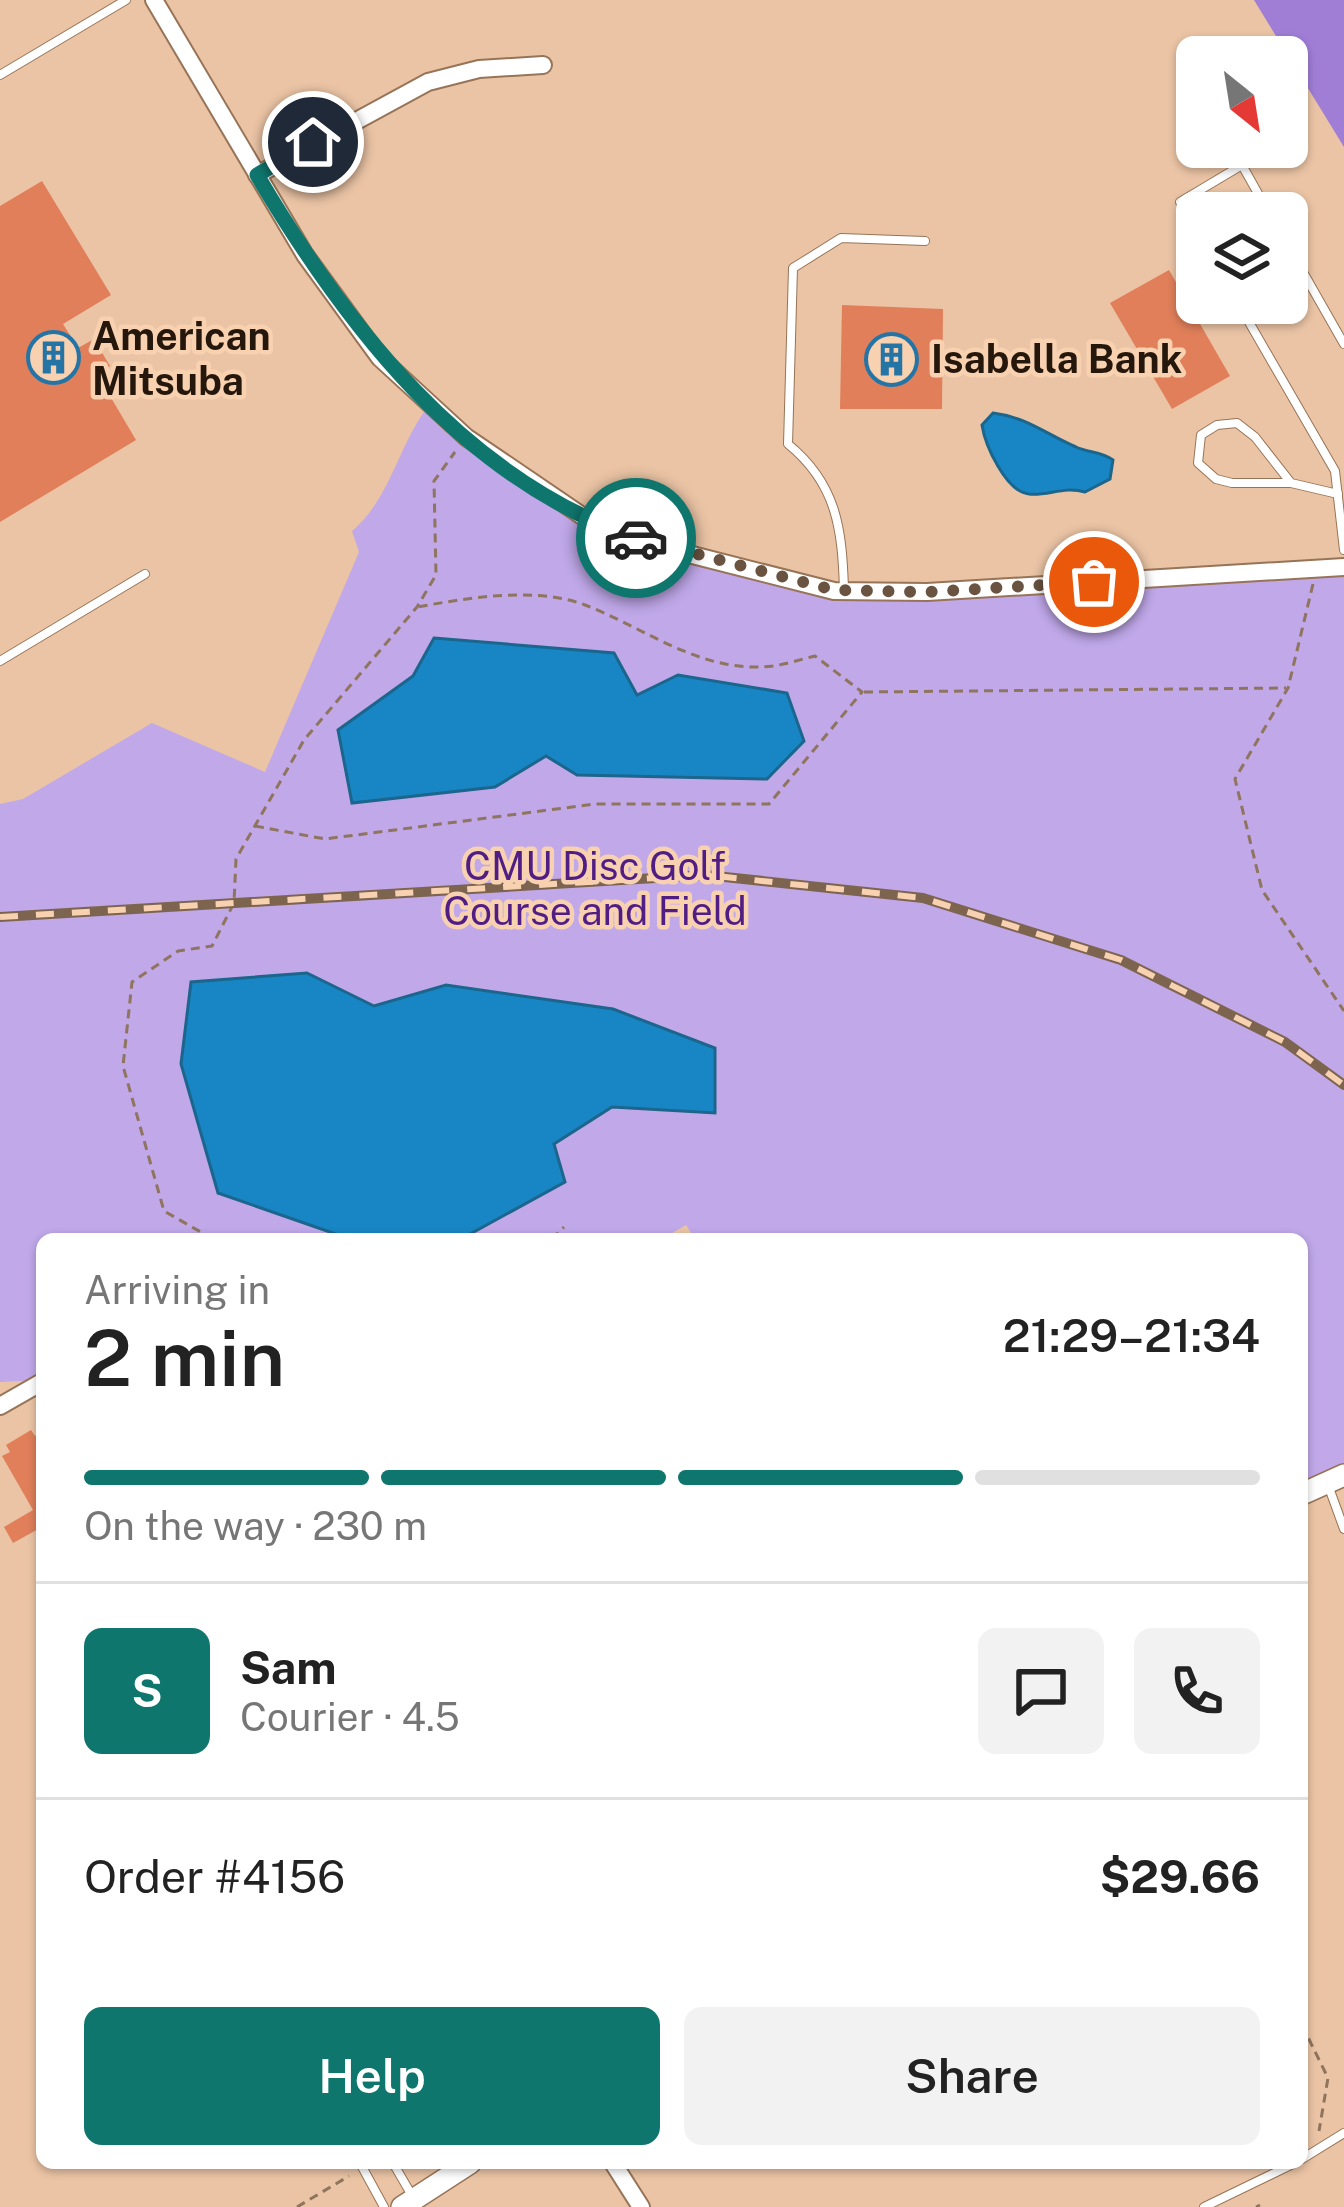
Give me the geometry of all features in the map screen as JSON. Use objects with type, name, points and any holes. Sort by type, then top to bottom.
[{"type":"street","points":[[154,0],[325,286],[380,358],[454,426],[594,524],[661,547],[844,591],[946,591],[1344,567]]},
{"type":"street","points":[[257,175],[428,82],[479,69],[543,65]]},
{"type":"street","points":[[0,1406],[36,1385]]},
{"type":"street","points":[[408,2204],[461,2169]]},
{"type":"street","points":[[618,2169],[641,2207]]},
{"type":"lane","points":[[0,75],[126,0]]},
{"type":"lane","points":[[1197,192],[1242,165],[1257,192]]},
{"type":"lane","points":[[844,591],[838,514],[831,493],[788,443],[793,268],[841,238],[925,241]]},
{"type":"lane","points":[[1308,281],[1344,344]]},
{"type":"lane","points":[[1250,324],[1340,475],[1344,550]]},
{"type":"lane","points":[[1291,483],[1255,437],[1237,423],[1217,425],[1201,435],[1198,463],[1216,479],[1291,483],[1338,494]]},
{"type":"lane","points":[[0,661],[145,574]]},
{"type":"lane","points":[[1335,1479],[1344,1529]]},
{"type":"lane","points":[[1308,2155],[1344,2133]]},
{"type":"lane","points":[[364,2169],[384,2207]]},
{"type":"lane","points":[[395,2169],[408,2204]]},
{"type":"lane","points":[[1204,2207],[1282,2169]]},
{"type":"path","points":[[202,1233],[164,1211],[123,1066],[132,982],[178,951],[212,946],[234,903],[236,859],[304,740],[417,607],[436,575],[434,482],[457,448]]},
{"type":"path","points":[[1317,567],[1288,688],[1235,779],[1262,890],[1344,1011]]},
{"type":"path","points":[[417,607],[470,598],[560,598],[585,605],[667,647],[758,668],[815,656],[862,692],[1288,688]]},
{"type":"path","points":[[255,826],[325,839],[595,804],[769,804],[862,692]]},
{"type":"path","points":[[558,1233],[564,1227]]},
{"type":"path","points":[[1308,2038],[1328,2078],[1314,2151]]},
{"type":"path","points":[[297,2207],[356,2169]]},
{"type":"green space","name":"CMU Disc Golf Course and Field","points":[[429,405],[594,524],[834,591],[1344,567],[1344,1477],[1308,1493],[1308,1233],[691,1233],[686,1225],[672,1233],[36,1233],[36,1380],[0,1382],[0,804],[23,799],[152,723],[265,772],[359,552],[352,531],[376,503]]},
{"type":"shaded area","points":[[1254,0],[1344,0],[1344,147],[1308,88],[1308,36],[1276,36]]},
{"type":"water","points":[[993,413],[1108,457],[1113,460],[1110,479],[1085,492],[1020,491],[1005,477],[987,444],[982,425]]},
{"type":"water","points":[[434,638],[614,653],[637,695],[678,675],[787,693],[804,741],[767,779],[577,775],[546,756],[495,787],[352,803],[338,730],[413,676]]},
{"type":"water","points":[[307,973],[374,1006],[446,985],[613,1009],[715,1048],[715,1113],[612,1107],[554,1144],[565,1182],[472,1233],[333,1233],[218,1193],[181,1064],[191,982]]},
{"type":"building","name":"American Mitsuba","points":[[42,181],[111,295],[63,324],[78,348],[94,339],[110,366],[97,374],[136,440],[0,522],[0,206]]},
{"type":"building","points":[[1169,270],[1176,282],[1176,324],[1200,324],[1230,376],[1172,409],[1110,303]]},
{"type":"building","name":"Isabella Bank","points":[[842,305],[943,309],[942,409],[840,409]]},
{"type":"building","points":[[31,1430],[36,1435],[36,1530],[13,1543],[4,1527],[33,1510],[2,1456],[10,1452],[6,1445]]},
{"type":"railway","points":[[0,917],[706,875],[923,898],[1121,960],[1285,1042],[1344,1085]]},
{"type":"way so far","points":[[636,538],[834,590],[927,592],[1094,582]]},
{"type":"place","name":"American Mitsuba","points":[[53,358]]},
{"type":"place","name":"Isabella Bank","points":[[892,359]]},
{"type":"route","points":[[313,142],[257,175],[325,286],[380,358],[466,437],[533,485],[594,524],[636,538]]}]
